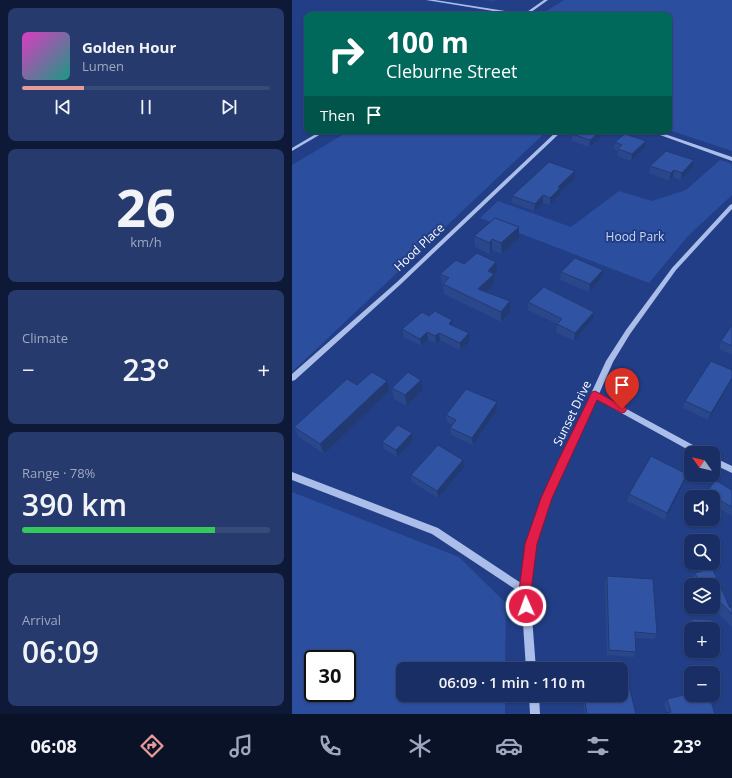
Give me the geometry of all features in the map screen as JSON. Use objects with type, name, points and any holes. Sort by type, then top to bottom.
[{"type":"street","points":[[428,0],[506,12]]},
{"type":"street","points":[[529,12],[546,0]]},
{"type":"street","points":[[292,150],[319,134]]},
{"type":"street","name":"Hood Place","points":[[292,378],[399,282],[557,134]]},
{"type":"street","points":[[660,134],[732,158]]},
{"type":"street","name":"Sunset Drive","points":[[531,662],[525,591],[531,544],[547,498],[563,461],[610,361],[635,322],[674,268],[732,206]]},
{"type":"street","points":[[595,395],[688,446]]},
{"type":"street","points":[[720,464],[732,470]]},
{"type":"street","points":[[292,476],[436,531],[525,591]]},
{"type":"street","points":[[534,702],[535,714]]},
{"type":"green space","points":[[564,0],[732,0],[732,151],[672,131],[672,12],[545,12]]},
{"type":"green space","points":[[344,134],[544,134],[292,372],[292,165]]},
{"type":"green space","name":"Hood Park","points":[[720,160],[732,164],[732,195],[688,236],[649,283],[480,218],[498,201],[571,227],[619,191],[652,201],[686,190]]},
{"type":"green space","points":[[292,492],[459,557],[506,603],[505,662],[396,662],[396,702],[505,702],[505,714],[292,714]]},
{"type":"building","points":[[572,134],[597,134],[590,140]]},
{"type":"building","points":[[625,134],[646,141],[632,154],[618,149],[622,145],[615,142]]},
{"type":"building","points":[[666,151],[694,160],[682,173],[674,170],[671,173],[650,166]]},
{"type":"building","points":[[549,162],[575,171],[558,187],[560,188],[550,198],[543,195],[535,204],[512,196]]},
{"type":"building","points":[[495,218],[519,227],[501,243],[492,239],[490,243],[474,236]]},
{"type":"building","points":[[477,253],[496,262],[488,271],[494,274],[478,289],[510,301],[501,312],[443,284],[449,278],[440,274],[456,260],[464,264]]},
{"type":"building","points":[[575,258],[603,270],[590,284],[561,272]]},
{"type":"building","points":[[544,287],[594,312],[575,333],[557,324],[562,319],[528,302]]},
{"type":"building","points":[[435,311],[452,320],[449,324],[469,333],[460,343],[439,333],[435,336],[427,332],[420,339],[402,329],[422,312],[429,316]]},
{"type":"building","points":[[732,325],[732,346],[721,341]]},
{"type":"building","points":[[711,361],[732,370],[732,378],[711,413],[685,401]]},
{"type":"building","points":[[372,372],[387,381],[320,444],[294,427],[347,379],[357,385]]},
{"type":"building","points":[[408,372],[421,380],[405,395],[392,388]]},
{"type":"building","points":[[466,389],[497,402],[472,438],[450,428],[456,420],[446,415]]},
{"type":"building","points":[[398,425],[412,433],[396,450],[382,442]]},
{"type":"building","points":[[438,445],[463,460],[437,491],[411,475]]},
{"type":"building","points":[[651,456],[684,472],[684,480],[667,513],[629,494]]},
{"type":"building","points":[[714,482],[718,482],[732,490],[732,507],[720,500],[720,490],[709,490]]},
{"type":"building","points":[[705,570],[713,570],[716,578],[697,578],[695,573]]},
{"type":"building","points":[[607,576],[653,579],[657,634],[635,632],[636,652],[609,650]]},
{"type":"building","points":[[720,586],[730,608],[732,605],[732,614],[720,602]]},
{"type":"building","points":[[692,619],[713,620],[713,622],[692,622]]},
{"type":"building","points":[[628,682],[636,714],[587,714],[585,702],[628,702]]},
{"type":"building","points":[[684,695],[684,702],[711,702],[715,714],[663,714],[671,712],[667,699]]},
{"type":"route","points":[[526,606],[525,591],[531,544],[547,498],[595,395],[622,409]]}]
